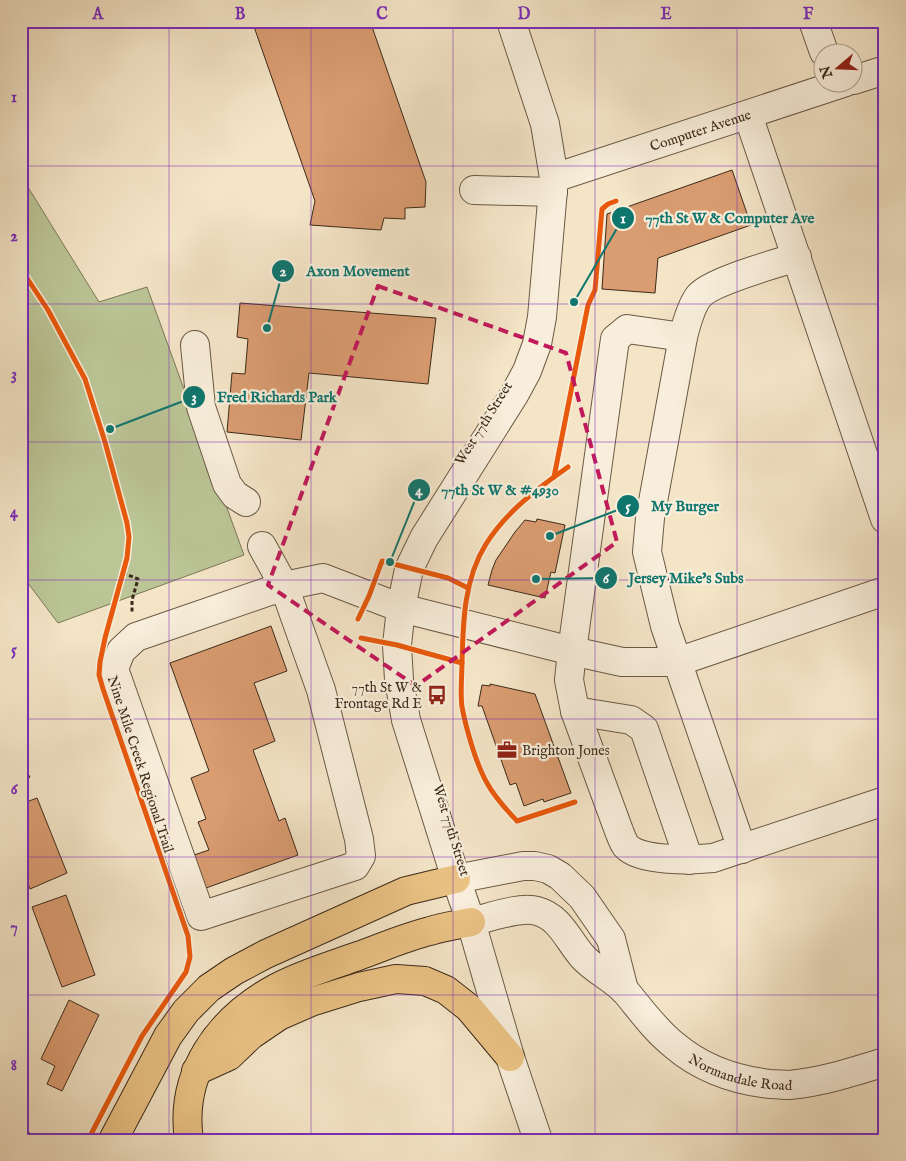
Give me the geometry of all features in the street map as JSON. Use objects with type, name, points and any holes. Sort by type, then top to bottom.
[{"type":"highway","points":[[113,1140],[168,1036],[186,1011],[209,988],[234,971],[266,954],[406,892],[456,879]]},
{"type":"highway","points":[[189,1140],[187,1128],[190,1092],[196,1071],[210,1047],[223,1030],[246,1008],[276,988],[306,974],[428,931],[471,922]]},
{"type":"highway","points":[[196,1071],[229,1056],[251,1035],[279,1016],[311,1002],[359,987],[396,979],[425,981],[446,990],[469,1008],[510,1057]]},
{"type":"street","name":"West 77th Street","points":[[511,21],[545,124],[554,185],[542,317],[537,344],[528,371],[424,538],[409,569],[400,608],[397,645],[399,680],[406,720],[471,922],[510,1057],[538,1140]]},
{"type":"street","points":[[813,21],[820,42]]},
{"type":"street","name":"Computer Avenue","points":[[864,76],[885,70]]},
{"type":"street","name":"Computer Avenue","points":[[474,190],[554,185],[816,92]]},
{"type":"street","points":[[748,115],[797,257],[878,478],[885,519]]},
{"type":"street","points":[[742,850],[665,626],[648,552],[650,518],[683,337],[688,318],[699,296],[720,283],[797,257]]},
{"type":"street","points":[[683,337],[627,329],[615,339],[572,651],[569,680],[575,711],[619,832],[627,846],[648,857],[689,860],[713,858],[742,850],[885,801]]},
{"type":"street","points":[[195,345],[201,407],[227,484],[235,495],[246,502]]},
{"type":"street","points":[[262,546],[284,586],[321,690],[359,839],[361,856],[355,866],[201,916],[114,669],[121,651],[136,637],[284,586],[323,578],[400,608],[572,651],[622,662],[677,662],[885,591]]},
{"type":"street","points":[[575,711],[631,720],[644,729],[689,860]]},
{"type":"street","name":"Normandale Road","points":[[456,879],[523,866],[548,869],[560,876],[582,897],[611,939],[624,990]]},
{"type":"street","name":"Normandale Road","points":[[471,922],[512,912],[536,910],[556,922],[582,956],[624,990],[652,1025],[673,1045],[696,1061],[725,1076],[754,1082],[787,1085],[822,1080],[885,1062]]},
{"type":"path","points":[[121,580],[125,565]]},
{"type":"path","points":[[123,572],[138,579],[132,600],[132,623],[136,637]]},
{"type":"highlighted area","points":[[378,286],[566,353],[617,542],[416,686],[268,585]]},
{"type":"green space","points":[[21,176],[99,302],[147,287],[244,555],[58,623],[21,574]]},
{"type":"building","points":[[252,21],[370,21],[426,182],[425,207],[405,208],[405,219],[384,218],[381,230],[310,225],[315,201]]},
{"type":"building","points":[[732,170],[751,225],[658,258],[655,293],[602,289],[607,214]]},
{"type":"building","points":[[240,303],[436,318],[428,384],[309,373],[301,440],[227,432],[232,373],[245,374],[248,339],[237,337]]},
{"type":"building","points":[[537,519],[565,525],[555,573],[551,572],[545,598],[488,585],[496,560],[515,532],[525,520],[536,522]]},
{"type":"building","points":[[271,626],[287,671],[254,683],[275,741],[253,750],[279,821],[285,818],[298,855],[206,888],[194,855],[209,850],[198,822],[206,819],[191,778],[209,771],[170,663]]},
{"type":"building","points":[[490,684],[535,694],[571,793],[544,802],[543,799],[524,806],[516,783],[510,785],[482,706],[478,706],[482,685],[490,686]]},
{"type":"building","points":[[21,762],[30,777],[21,782]]},
{"type":"building","points":[[37,798],[67,873],[30,889],[21,867],[21,804]]},
{"type":"building","points":[[66,895],[95,975],[62,987],[32,907]]},
{"type":"building","points":[[69,1000],[99,1015],[62,1091],[47,1084],[55,1066],[41,1059]]},
{"type":"building","points":[[21,1127],[34,1136],[31,1140],[21,1140]]},
{"type":"cycle path","points":[[554,477],[588,305],[595,290],[602,209],[616,201]]},
{"type":"cycle path","name":"Nine Mile Creek Regional Trail","points":[[21,269],[48,310],[85,379],[105,442],[127,523],[129,537],[127,558],[105,638],[99,675],[188,936],[190,957],[186,972],[142,1036],[88,1140]]},
{"type":"cycle path","points":[[568,467],[534,492],[503,521],[479,557],[473,572],[466,601],[461,696],[469,735],[483,775],[497,798],[517,821],[575,802]]},
{"type":"cycle path","points":[[358,619],[382,561],[448,578],[468,588]]},
{"type":"cycle path","points":[[361,638],[397,645],[462,663]]},
{"type":"place","name":"77th St W & Computer Ave","points":[[574,302]]},
{"type":"place","name":"Axon Movement","points":[[267,328]]},
{"type":"place","name":"Fred Richards Park","points":[[110,429]]},
{"type":"place","name":"My Burger","points":[[550,536]]},
{"type":"place","name":"77th St W & #4930","points":[[390,562]]},
{"type":"place","name":"Jersey Mike's Subs","points":[[536,579]]},
{"type":"place","name":"77th St W & Frontage Rd E","points":[[437,695]]},
{"type":"place","name":"Brighton Jones","points":[[507,750]]}]
